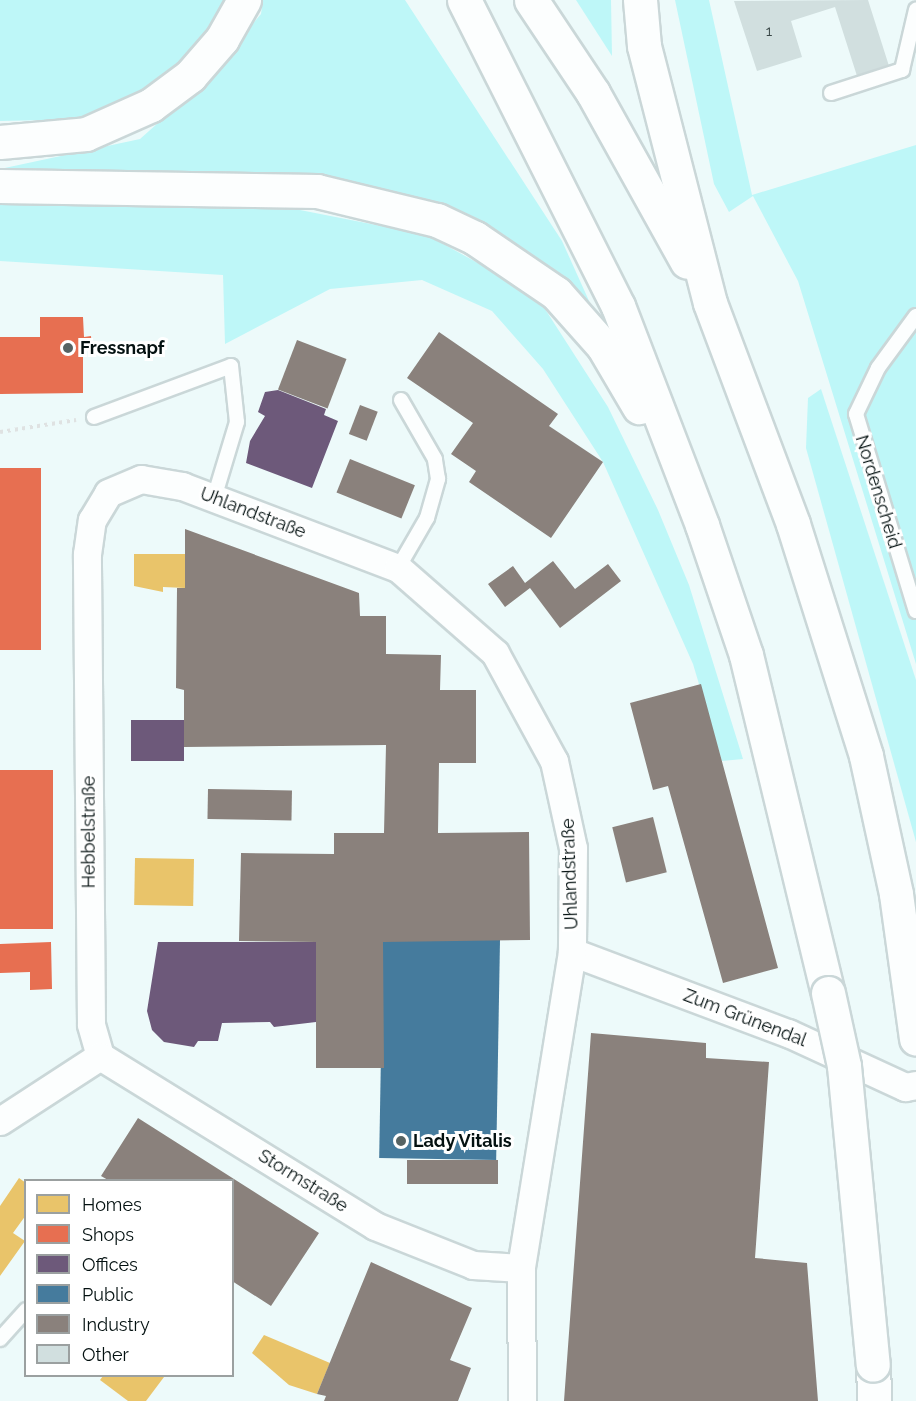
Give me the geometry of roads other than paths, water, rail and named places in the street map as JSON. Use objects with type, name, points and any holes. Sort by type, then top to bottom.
[{"type":"highway","points":[[0,142],[86,134],[151,105],[190,76],[222,39],[244,0]]},
{"type":"highway","points":[[464,0],[618,306],[702,525],[746,655],[844,1066],[861,1213],[874,1401]]},
{"type":"highway","points":[[531,0],[593,93],[710,303]]},
{"type":"highway","points":[[640,0],[644,46],[710,303],[829,628],[866,756],[909,978],[916,1039]]},
{"type":"highway","points":[[0,186],[317,191],[398,207],[475,238],[556,293],[603,346],[702,525]]},
{"type":"street","name":"Uhlandstraße","points":[[108,493],[141,479],[214,498],[398,568],[495,653],[538,724],[567,805],[572,952],[521,1268],[522,1401]]},
{"type":"street","name":"Hebbelstraße","points":[[100,1056],[91,1024],[87,554],[92,520],[108,493]]},
{"type":"street","name":"Zum Grünendal","points":[[572,952],[788,1033],[905,1087],[916,1085]]},
{"type":"street","points":[[0,1121],[100,1056]]},
{"type":"street","name":"Stormstraße","points":[[100,1056],[375,1226],[473,1265],[521,1268]]},
{"type":"lane","points":[[831,93],[902,70],[916,10]]},
{"type":"lane","name":"Nordenscheid","points":[[916,316],[878,368],[856,414],[916,610]]},
{"type":"lane","points":[[94,417],[231,366],[237,422],[214,498]]},
{"type":"lane","points":[[398,568],[427,518],[438,479],[435,459],[401,399]]},
{"type":"lane","points":[[0,1340],[24,1312]]},
{"type":"place","name":"Fressnapf","points":[[68,348]]},
{"type":"place","name":"Lady Vitalis","points":[[401,1141]]}]
